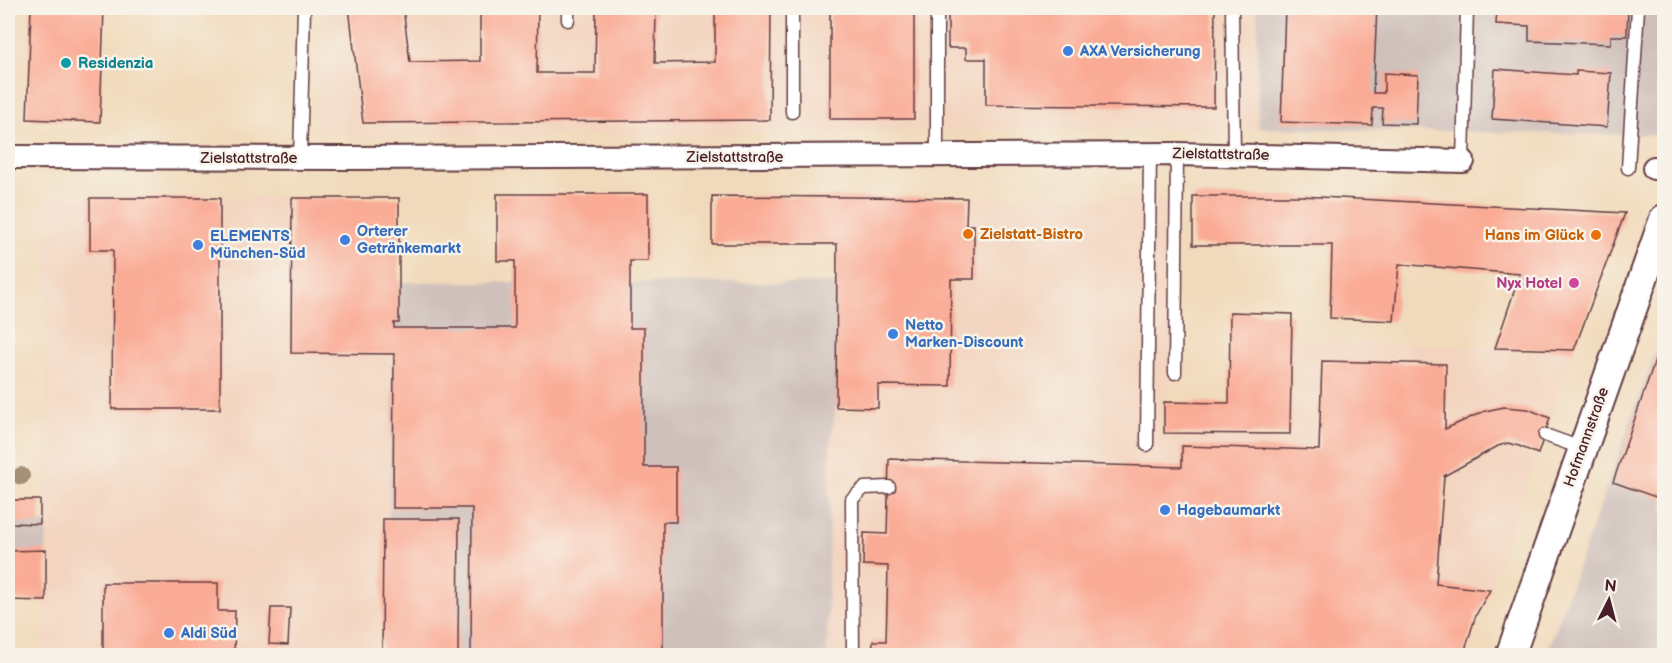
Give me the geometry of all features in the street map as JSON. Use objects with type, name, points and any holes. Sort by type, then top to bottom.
[{"type":"street","name":"Zielstattstraße","points":[[8,157],[300,159],[1234,154],[1463,161]]},
{"type":"street","name":"Hofmannstraße","points":[[1510,656],[1581,448],[1665,219]]},
{"type":"lane","points":[[300,159],[304,8]]},
{"type":"lane","points":[[792,8],[792,112]]},
{"type":"lane","points":[[937,8],[938,155]]},
{"type":"lane","points":[[1233,8],[1234,154]]},
{"type":"lane","points":[[1463,161],[1467,8]]},
{"type":"lane","points":[[1629,168],[1638,8]]},
{"type":"lane","points":[[1147,445],[1150,154]]},
{"type":"lane","points":[[1175,373],[1177,154]]},
{"type":"lane","points":[[1545,435],[1581,448]]},
{"type":"lane","points":[[853,656],[852,499],[864,488],[889,487]]},
{"type":"shaded area","points":[[323,8],[1257,8],[1258,128],[365,137],[316,130]]},
{"type":"shaded area","points":[[1257,8],[1664,8],[1664,114],[1656,135],[1258,128]]},
{"type":"shaded area","points":[[48,197],[399,198],[399,323],[394,354],[386,655],[44,656]]},
{"type":"shaded area","points":[[837,197],[1163,197],[1176,237],[1164,433],[1290,434],[1292,339],[1574,350],[1467,655],[827,656],[830,444],[836,407]]},
{"type":"shaded area","points":[[399,282],[836,283],[836,407],[830,444],[827,655],[386,656],[394,323]]},
{"type":"shaded area","points":[[1664,324],[1664,655],[1546,656],[1651,363]]},
{"type":"shaded area","points":[[8,523],[47,523],[46,550],[8,551]]},
{"type":"building","name":"Residenzia","points":[[31,8],[104,8],[100,122],[27,119]]},
{"type":"building","points":[[349,8],[403,8],[410,62],[480,61],[480,8],[538,8],[537,73],[595,73],[596,8],[656,8],[655,63],[715,62],[715,8],[771,8],[770,120],[363,123]]},
{"type":"building","points":[[830,8],[914,8],[914,119],[830,119]]},
{"type":"building","points":[[966,8],[1215,8],[1214,107],[986,105],[986,59],[966,59],[966,48],[948,48],[948,10],[966,10]]},
{"type":"building","points":[[1285,8],[1377,8],[1373,93],[1384,93],[1384,73],[1418,75],[1416,124],[1382,123],[1383,108],[1373,108],[1372,125],[1281,122]]},
{"type":"building","points":[[1497,8],[1628,8],[1627,36],[1611,36],[1611,44],[1529,41],[1529,26],[1496,24]]},
{"type":"building","points":[[1495,69],[1576,75],[1576,71],[1611,73],[1607,127],[1492,119]]},
{"type":"building","points":[[497,194],[648,194],[648,261],[630,261],[630,328],[644,328],[644,467],[676,467],[676,522],[663,522],[663,656],[471,656],[472,508],[393,508],[394,354],[291,353],[292,198],[399,198],[399,323],[394,323],[394,328],[515,328],[515,261],[497,261]]},
{"type":"building","name":"Netto Marken-Discount","points":[[712,196],[967,198],[966,225],[974,225],[974,279],[951,279],[950,386],[878,385],[878,408],[836,407],[837,244],[712,244]]},
{"type":"building","points":[[1193,196],[1301,196],[1625,213],[1574,350],[1495,348],[1520,274],[1399,264],[1394,321],[1330,318],[1332,245],[1193,245]]},
{"type":"building","points":[[90,198],[220,198],[220,409],[112,409],[113,250],[90,250]]},
{"type":"building","points":[[1230,312],[1292,314],[1290,434],[1164,433],[1164,402],[1229,403]]},
{"type":"building","points":[[1664,334],[1664,500],[1613,482]]},
{"type":"building","name":"Hagebaumarkt","points":[[1322,361],[1446,364],[1445,429],[1485,411],[1504,407],[1528,409],[1550,418],[1538,454],[1508,443],[1498,446],[1444,476],[1436,584],[1490,590],[1476,615],[1463,656],[872,656],[873,641],[886,641],[888,566],[863,565],[864,533],[887,534],[889,459],[1182,467],[1182,446],[1319,450]]},
{"type":"building","points":[[8,500],[40,500],[40,524],[8,523]]},
{"type":"building","points":[[383,519],[459,519],[458,656],[382,656]]},
{"type":"building","points":[[46,550],[46,601],[8,600],[8,551]]},
{"type":"building","name":"Aldi Süd","points":[[103,583],[218,583],[218,611],[235,611],[234,656],[103,656]]},
{"type":"building","points":[[271,608],[290,608],[288,645],[269,644]]},
{"type":"place","name":"AXA Versicherung","points":[[1068,51]]},
{"type":"place","name":"Residenzia","points":[[66,63]]},
{"type":"place","name":"Zielstatt-Bistro","points":[[968,234]]},
{"type":"place","name":"Hans im Glück","points":[[1596,235]]},
{"type":"place","name":"Orterer Getränkemarkt","points":[[345,240]]},
{"type":"place","name":"ELEMENTS München-Süd","points":[[198,245]]},
{"type":"place","name":"Nyx Hotel","points":[[1574,283]]},
{"type":"place","name":"Netto Marken-Discount","points":[[893,334]]},
{"type":"place","name":"Hagebaumarkt","points":[[1165,510]]},
{"type":"place","name":"Aldi Süd","points":[[169,633]]}]
